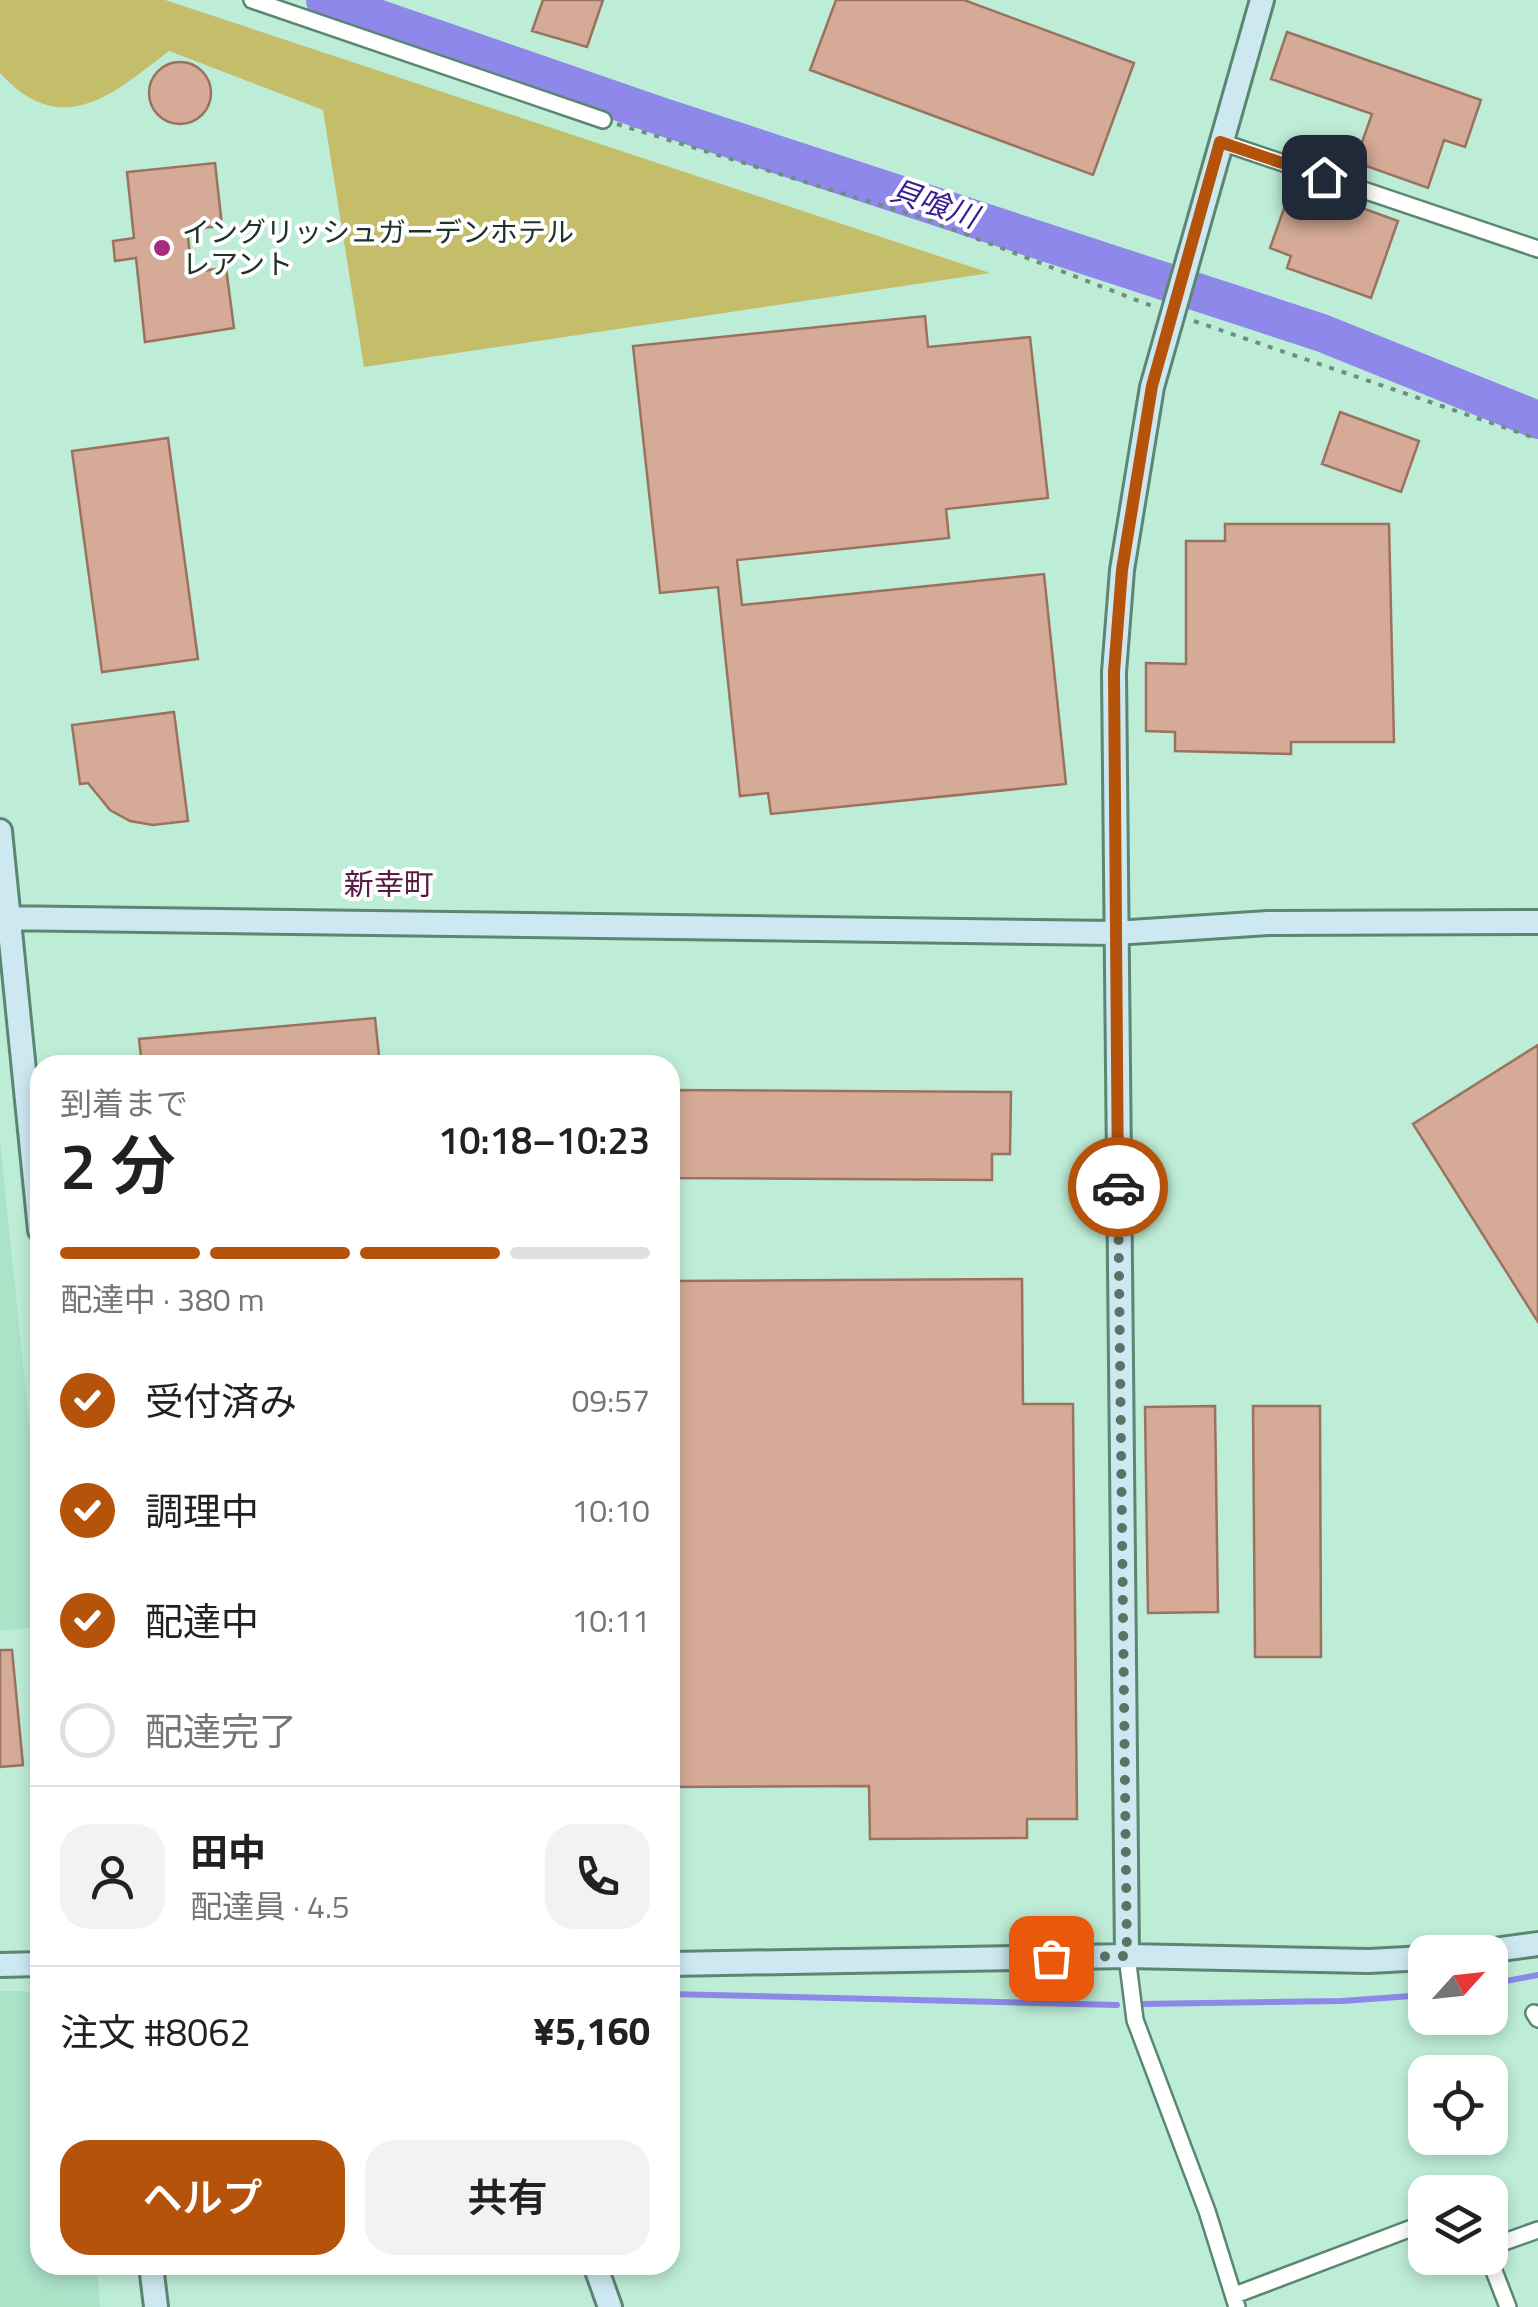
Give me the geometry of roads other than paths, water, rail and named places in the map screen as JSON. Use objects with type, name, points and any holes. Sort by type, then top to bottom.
[{"type":"street","points":[[252,0],[603,120]]},
{"type":"street","points":[[1262,0],[1172,310],[1144,425],[1122,570],[1114,672],[1127,1956],[1136,2020],[1236,2301],[1408,2230]]},
{"type":"street","points":[[1220,142],[1538,249]]},
{"type":"street","points":[[0,831],[4,918],[30,1143]]},
{"type":"street","points":[[4,918],[1115,933],[1268,923],[1538,922]]},
{"type":"street","points":[[1508,1948],[1538,1944]]},
{"type":"street","points":[[680,1964],[1127,1956],[1408,1959]]},
{"type":"street","points":[[0,1965],[30,1964]]},
{"type":"street","points":[[1508,2241],[1538,2230]]},
{"type":"street","points":[[152,2275],[156,2307]]},
{"type":"street","points":[[599,2275],[610,2307]]},
{"type":"street","points":[[1496,2275],[1508,2307]]},
{"type":"waterway","name":"貝喰川","points":[[325,0],[657,115],[1322,333],[1538,420]]},
{"type":"waterway","points":[[1508,1981],[1538,1975]]},
{"type":"waterway","points":[[680,1994],[1117,2005]]},
{"type":"waterway","points":[[1140,2004],[1408,1996]]},
{"type":"place","name":"イングリッシュガーデンホテル レアント","points":[[162,248]]},
{"type":"district","name":"新幸町","points":[[389,885]]}]
